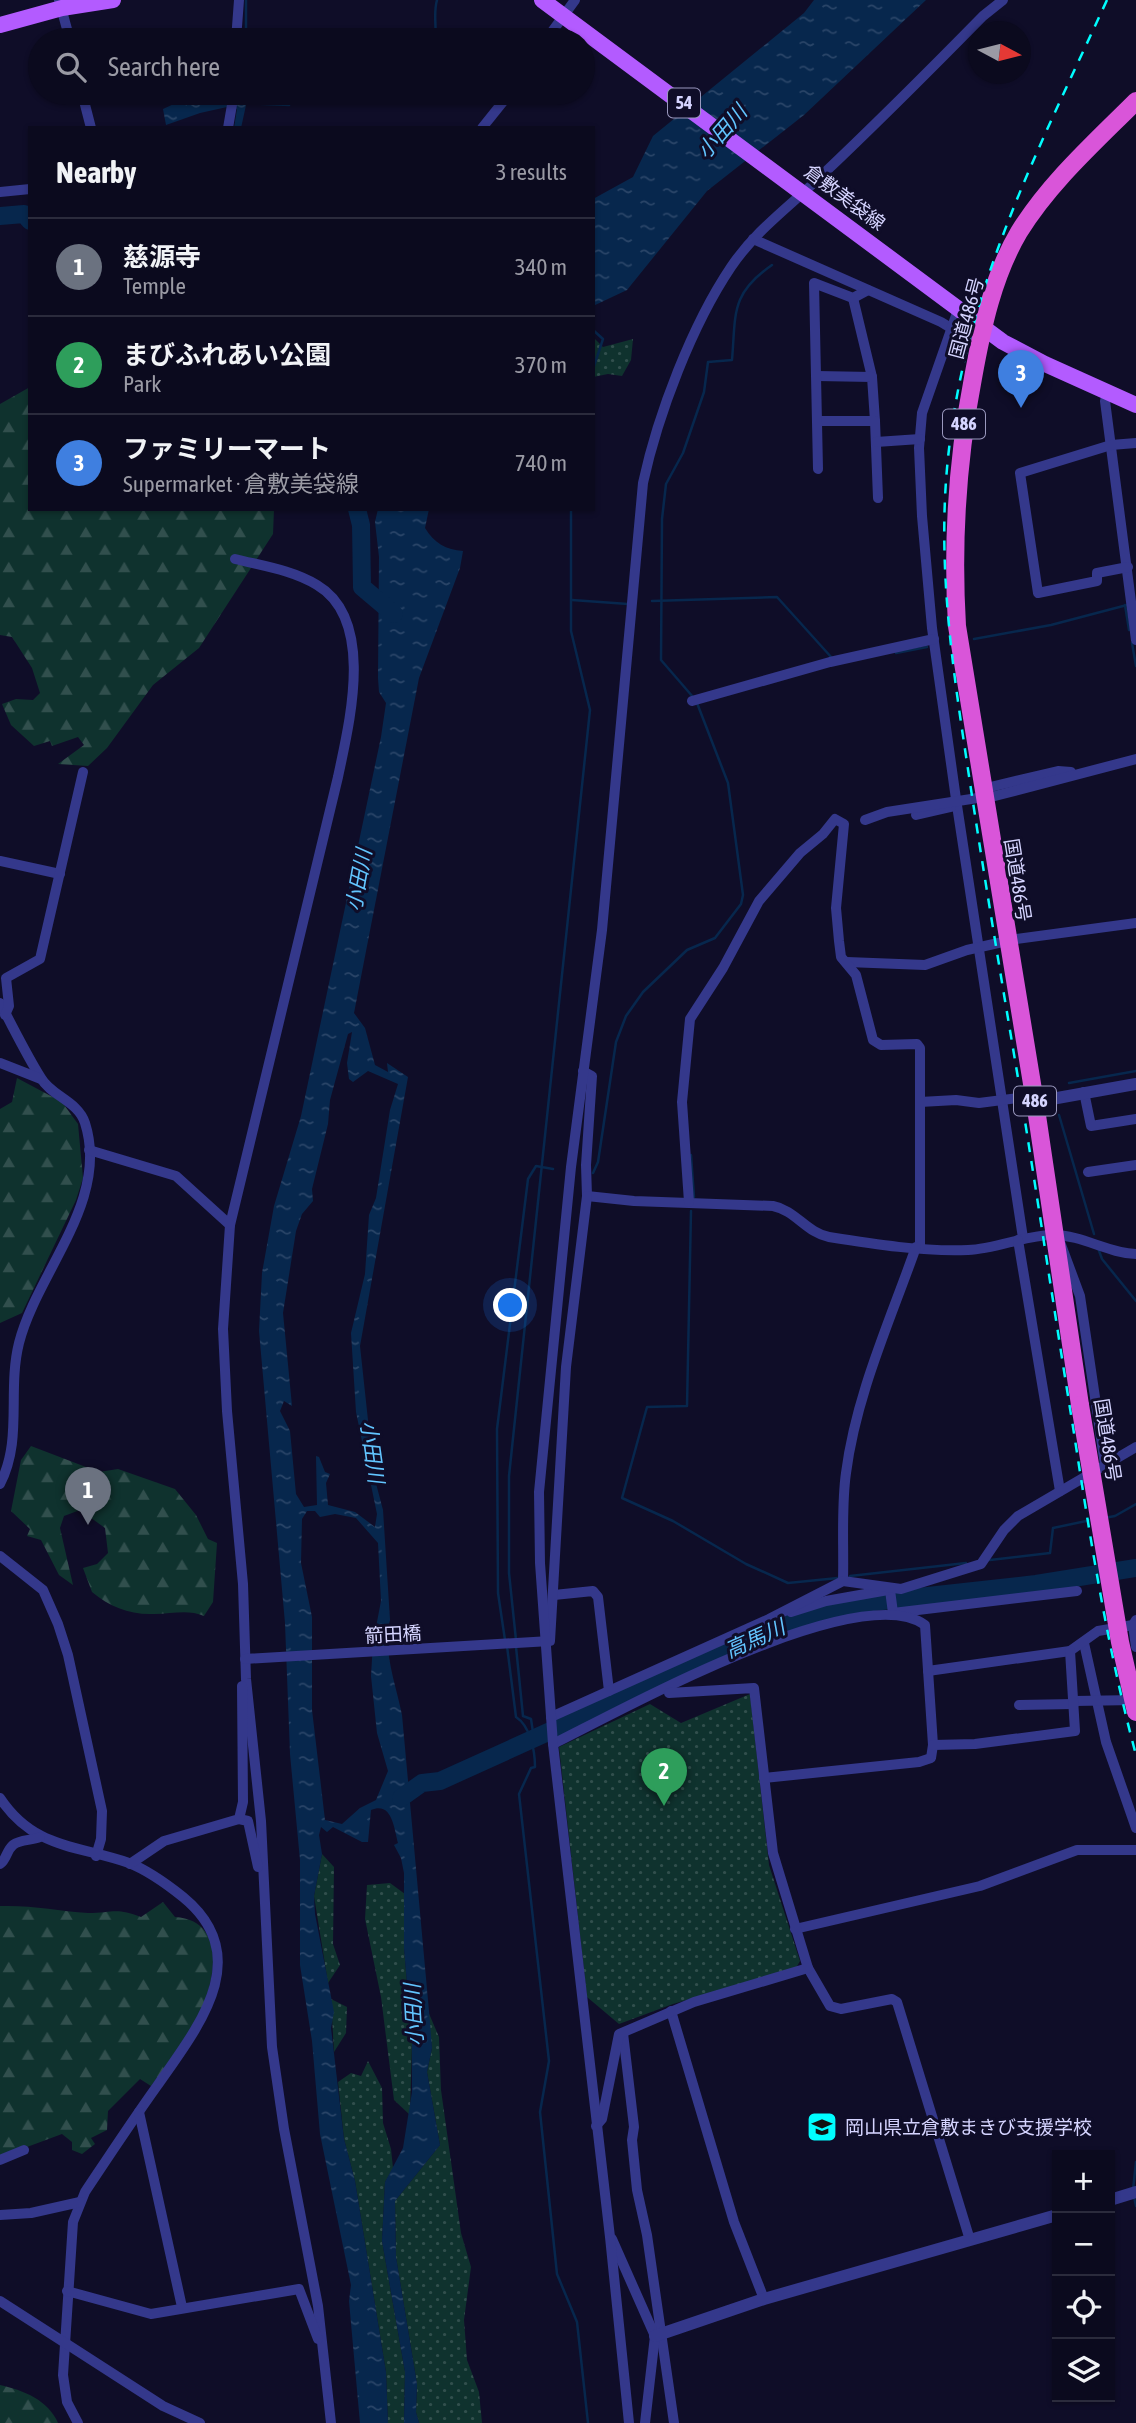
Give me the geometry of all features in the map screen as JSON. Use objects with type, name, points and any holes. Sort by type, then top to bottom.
[{"type":"highway","name":"国道486号","points":[[1136,101],[1045,195],[1019,233],[995,285],[981,336],[963,433],[953,564],[957,626],[987,794],[1007,943],[1035,1099],[1080,1405],[1116,1622],[1136,1712]]},
{"type":"main road","points":[[0,25],[61,4],[113,0]]},
{"type":"main road","name":"倉敷美袋線","points":[[542,0],[583,28]]},
{"type":"main road","name":"倉敷美袋線","points":[[595,37],[958,310],[981,336],[1136,405]]},
{"type":"street","points":[[237,28],[239,0]]},
{"type":"street","points":[[557,28],[568,17],[575,0]]},
{"type":"street","points":[[629,2423],[542,1643],[539,1492],[560,1269],[602,930],[643,483],[659,421],[681,364],[731,267],[768,221],[800,189],[1003,0]]},
{"type":"street","points":[[61,4],[67,28]]},
{"type":"street","points":[[85,105],[90,126]]},
{"type":"street","points":[[228,126],[232,105]]},
{"type":"street","points":[[484,126],[500,105]]},
{"type":"street","points":[[0,192],[28,189]]},
{"type":"street","points":[[753,239],[951,328],[981,336]]},
{"type":"street","points":[[818,469],[814,283],[853,298],[868,290]]},
{"type":"street","points":[[853,298],[872,377],[878,498]]},
{"type":"street","points":[[958,310],[922,413],[922,516],[954,804],[979,948],[1060,1491]]},
{"type":"street","points":[[817,376],[872,377]]},
{"type":"street","points":[[1107,392],[1105,401],[1136,640]]},
{"type":"street","points":[[819,421],[875,421]]},
{"type":"street","points":[[876,442],[920,439]]},
{"type":"street","points":[[1128,567],[1097,573],[1097,581],[1038,593],[1020,472],[1111,445],[1136,443]]},
{"type":"street","points":[[235,559],[288,572],[328,593],[344,618],[354,662],[349,721],[338,777],[230,1224],[223,1350],[243,1584],[248,1659],[246,1679],[258,1790],[275,2069],[324,2348],[331,2423]]},
{"type":"street","points":[[694,700],[835,661],[934,639]]},
{"type":"street","points":[[689,1202],[682,1092],[690,1019],[723,968],[760,901],[800,853],[823,834],[835,819],[844,824],[887,812],[970,802],[1058,771],[1082,773],[1136,759]]},
{"type":"street","points":[[3,1016],[9,1006],[3,977],[40,959],[83,772]]},
{"type":"street","points":[[843,1581],[846,1474],[855,1429],[864,1394],[918,1247],[920,1102],[919,1046],[881,1045],[873,1040],[856,975],[840,949],[836,908],[844,824]]},
{"type":"street","points":[[0,861],[60,874]]},
{"type":"street","points":[[847,962],[925,965],[979,948],[1136,923]]},
{"type":"street","points":[[0,1003],[3,1016],[41,1079],[79,1112],[85,1122],[89,1150],[88,1179],[82,1199],[34,1303],[18,1345],[14,1373],[14,1438],[10,1464],[0,1485]]},
{"type":"street","points":[[0,1063],[41,1079]]},
{"type":"street","points":[[542,1643],[552,1636],[558,1463],[566,1367],[587,1196],[586,1165],[592,1076],[583,1071]]},
{"type":"street","points":[[920,1102],[1035,1099],[1136,1084]]},
{"type":"street","points":[[1084,1092],[1091,1126],[1136,1119]]},
{"type":"street","points":[[89,1150],[176,1176],[230,1224]]},
{"type":"street","points":[[1088,1172],[1136,1165]]},
{"type":"street","points":[[587,1196],[780,1207],[822,1235],[918,1247],[967,1251],[1054,1234],[1082,1237],[1117,1251],[1136,1254]]},
{"type":"street","points":[[1054,1234],[1065,1248],[1080,1296],[1105,1465]]},
{"type":"street","points":[[769,1619],[826,1601],[894,1591],[981,1564],[1004,1530],[1018,1516],[1136,1447]]},
{"type":"street","points":[[0,1556],[43,1590],[61,1634],[102,1811],[101,1839],[96,1856]]},
{"type":"street","points":[[551,1719],[769,1619],[843,1581],[894,1591]]},
{"type":"street","points":[[554,1595],[593,1591],[598,1597],[609,1691]]},
{"type":"street","points":[[893,1610],[894,1591]]},
{"type":"street","points":[[553,1741],[816,1625],[893,1610],[1077,1591]]},
{"type":"street","points":[[764,1778],[919,1762],[930,1758],[933,1745],[925,1625],[893,1610]]},
{"type":"street","points":[[928,1671],[1070,1651],[1098,1631],[1135,1623],[1136,1647]]},
{"type":"street","name":"箭田橋","points":[[248,1659],[542,1643]]},
{"type":"street","points":[[1084,1643],[1106,1742],[1136,1828]]},
{"type":"street","points":[[933,1745],[975,1744],[1075,1731],[1070,1651]]},
{"type":"street","points":[[246,1679],[241,1688],[243,1820],[263,1879]]},
{"type":"street","points":[[659,1692],[754,1688],[775,1863],[808,1968],[830,2006],[841,2009],[892,1999],[897,2001],[970,2239]]},
{"type":"street","points":[[1019,1704],[1136,1700]]},
{"type":"street","points":[[130,1864],[164,1840],[243,1820],[258,1790]]},
{"type":"street","points":[[0,1798],[4,1810],[40,1837],[96,1856],[130,1864],[170,1888],[197,1910],[211,1927],[218,1949],[217,1975],[202,2019],[79,2202],[73,2222],[67,2291],[65,2392],[78,2423]]},
{"type":"street","points":[[0,1864],[5,1860],[10,1847],[20,1841],[40,1837]]},
{"type":"street","points":[[795,1929],[980,1886],[1077,1850],[1136,1850]]},
{"type":"street","points":[[596,2126],[602,2119],[619,2034],[671,2011],[808,1968]]},
{"type":"street","points":[[671,2011],[734,2222],[764,2300]]},
{"type":"street","points":[[623,2032],[634,2127],[632,2140],[637,2190],[674,2423]]},
{"type":"street","points":[[139,2112],[182,2307]]},
{"type":"street","points":[[0,2160],[24,2150]]},
{"type":"street","points":[[1115,2199],[1134,2193]]},
{"type":"street","points":[[0,2215],[32,2213],[79,2202]]},
{"type":"street","points":[[658,2334],[1052,2215]]},
{"type":"street","points":[[610,2237],[658,2334],[645,2423]]},
{"type":"street","points":[[67,2291],[151,2314],[299,2289],[324,2348]]},
{"type":"street","points":[[0,2301],[163,2406],[200,2423]]},
{"type":"green space","points":[[595,339],[603,347],[633,339],[631,360],[622,376],[608,374],[595,377]]},
{"type":"green space","points":[[28,388],[28,511],[274,511],[273,534],[199,648],[153,685],[107,748],[88,766],[58,764],[84,745],[78,737],[52,746],[50,741],[34,746],[11,725],[2,704],[16,699],[33,700],[40,693],[32,668],[12,637],[0,635],[0,404]]},
{"type":"green space","points":[[17,1078],[62,1102],[78,1124],[83,1178],[76,1200],[22,1313],[0,1323],[0,1109],[12,1102]]},
{"type":"green space","points":[[31,1446],[99,1472],[118,1469],[175,1489],[196,1515],[208,1539],[217,1543],[213,1602],[204,1616],[186,1612],[145,1614],[129,1611],[113,1606],[92,1592],[83,1568],[97,1564],[108,1553],[105,1528],[80,1510],[64,1516],[60,1528],[73,1585],[59,1575],[41,1540],[27,1536],[30,1529],[11,1511],[21,1460]]},
{"type":"green space","points":[[750,1694],[769,1865],[800,1961],[796,1968],[673,2004],[619,2024],[587,1997],[559,1747],[650,1704],[681,1723]]},
{"type":"green space","points":[[322,1854],[334,1867],[333,1944],[340,1965],[328,1983],[314,1896]]},
{"type":"green space","points":[[390,1883],[405,1894],[404,1948],[412,2043],[410,2115],[394,2100],[381,1997],[365,1919],[367,1885]]},
{"type":"green space","points":[[163,1902],[175,1917],[191,1921],[203,1928],[210,1939],[213,1953],[213,1968],[206,1999],[184,2041],[151,2086],[140,2079],[108,2111],[107,2130],[91,2138],[95,2144],[82,2154],[72,2150],[72,2142],[62,2134],[0,2157],[0,1906],[88,1913],[120,1911],[141,1917]]},
{"type":"green space","points":[[331,1999],[347,2007],[346,2033],[334,2052]]},
{"type":"green space","points":[[427,2009],[439,2037],[441,2090],[461,2233],[471,2267],[464,2320],[467,2360],[479,2392],[482,2423],[419,2423],[416,2412],[417,2384],[396,2257],[395,2201],[440,2145],[427,2072],[432,2048]]},
{"type":"green space","points":[[368,2061],[382,2088],[383,2123],[391,2149],[393,2168],[385,2182],[382,2241],[405,2372],[404,2423],[388,2423],[386,2372],[355,2181],[344,2139],[338,2082],[351,2073],[361,2076]]},
{"type":"green space","points":[[0,2385],[34,2397],[48,2408],[58,2423],[0,2423]]},
{"type":"water","name":"小田川","points":[[814,0],[926,0],[804,115],[707,191],[627,290],[595,305],[595,198],[633,177],[653,136],[804,13]]},
{"type":"water","points":[[172,105],[246,105],[241,126],[234,126],[237,109],[227,107],[200,113],[166,125],[163,109]]},
{"type":"water","name":"小田川","points":[[378,511],[429,511],[425,528],[432,538],[441,545],[463,551],[460,568],[419,678],[354,1013],[365,1028],[375,1065],[388,1072],[387,1063],[408,1077],[360,1346],[374,1476],[383,1510],[390,1620],[389,1655],[402,1715],[432,2048],[427,2072],[440,2145],[395,2201],[396,2257],[417,2384],[416,2412],[419,2423],[404,2423],[405,2372],[382,2241],[385,2182],[403,2148],[412,2092],[412,2043],[404,1948],[404,1873],[401,1858],[394,1845],[398,1843],[393,1824],[384,1809],[371,1810],[368,1842],[362,1842],[333,1827],[327,1832],[321,1827],[319,1835],[322,1854],[314,1896],[315,1914],[334,2012],[331,2028],[344,2139],[355,2181],[386,2372],[388,2423],[360,2423],[349,2301],[351,2285],[320,2134],[312,2041],[300,1965],[300,1860],[290,1754],[285,1623],[259,1331],[262,1273],[274,1206],[301,1116],[381,737],[386,703],[379,692],[378,678],[379,557],[375,522]],"holes":[[[352,1032],[347,1063],[349,1079],[353,1082],[368,1071],[398,1084],[390,1110],[376,1198],[369,1215],[365,1274],[351,1333],[356,1412],[377,1514],[375,1527],[355,1512],[328,1505],[326,1483],[330,1474],[325,1472],[319,1457],[316,1456],[317,1505],[304,1507],[296,1494],[290,1431],[280,1411],[284,1401],[292,1406],[283,1313],[296,1231],[302,1214],[313,1201],[312,1189],[328,1124],[330,1100],[348,1034]],[[307,1511],[315,1511],[320,1517],[335,1514],[356,1518],[378,1543],[381,1601],[373,1643],[371,1676],[377,1733],[388,1771],[376,1800],[360,1808],[342,1824],[325,1820],[312,1710],[312,1617],[301,1563],[302,1519]]]},
{"type":"waterway","points":[[246,0],[246,28]]},
{"type":"waterway","points":[[435,28],[437,0]]},
{"type":"waterway","points":[[0,216],[24,214],[28,219]]},
{"type":"waterway","points":[[693,697],[661,660],[662,519],[666,484],[683,453],[704,392],[708,362],[732,360],[735,317],[742,296],[758,276],[772,265]]},
{"type":"waterway","points":[[595,332],[603,339],[595,363]]},
{"type":"waterway","points":[[358,511],[361,525],[362,587],[394,614]]},
{"type":"waterway","points":[[516,1640],[509,1573],[509,1476],[590,710],[571,631],[571,511]]},
{"type":"waterway","points":[[652,601],[777,597],[832,658]]},
{"type":"waterway","points":[[572,600],[628,604]]},
{"type":"waterway","points":[[1125,605],[1129,630]]},
{"type":"waterway","points":[[974,639],[1051,625],[1127,605]]},
{"type":"waterway","points":[[1132,643],[1136,666]]},
{"type":"waterway","points":[[896,653],[927,647]]},
{"type":"waterway","points":[[593,1173],[598,1162],[616,1042],[626,1016],[643,992],[687,950],[715,938],[741,904],[743,895],[728,783],[697,703]]},
{"type":"waterway","points":[[1069,1083],[1136,1071]]},
{"type":"waterway","points":[[1059,1115],[1094,1234]]},
{"type":"waterway","points":[[691,1155],[694,1197]]},
{"type":"waterway","points":[[505,1640],[498,1593],[497,1429],[528,1179],[536,1166],[553,1169]]},
{"type":"waterway","points":[[691,1211],[687,1406],[647,1407],[622,1498],[673,1521],[746,1564],[788,1583],[838,1578]]},
{"type":"waterway","points":[[1098,1248],[1102,1259],[1136,1301]]},
{"type":"waterway","points":[[1104,1518],[1115,1516],[1136,1504]]},
{"type":"waterway","points":[[990,1560],[1050,1553],[1053,1528],[1091,1520]]},
{"type":"waterway","points":[[850,1576],[966,1563]]},
{"type":"waterway","name":"高馬川","points":[[401,1798],[422,1783],[440,1781],[800,1618],[873,1602],[1036,1584],[1136,1568]]},
{"type":"waterway","points":[[507,1646],[516,1717],[528,1732],[535,1760],[535,1767],[531,1768],[519,1794],[549,2061],[540,2112],[557,2274],[577,2322],[588,2423]]},
{"type":"waterway","points":[[516,1647],[523,1716],[531,1719],[534,1739]]},
{"type":"waterway","points":[[1133,2190],[1136,2162]]},
{"type":"waterway","points":[[1134,2197],[1136,2206]]},
{"type":"railway","points":[[1107,0],[1033,161],[991,269],[960,382],[950,441],[944,520],[950,638],[966,756],[1093,1551],[1116,1674],[1136,1755]]},
{"type":"place","name":"ファミリーマート","points":[[1021,408]]},
{"type":"place","name":"慈源寺","points":[[88,1525]]},
{"type":"place","name":"まびふれあい公園","points":[[664,1806]]},
{"type":"place","name":"岡山県立倉敷まきび支援学校","points":[[822,2127]]}]
